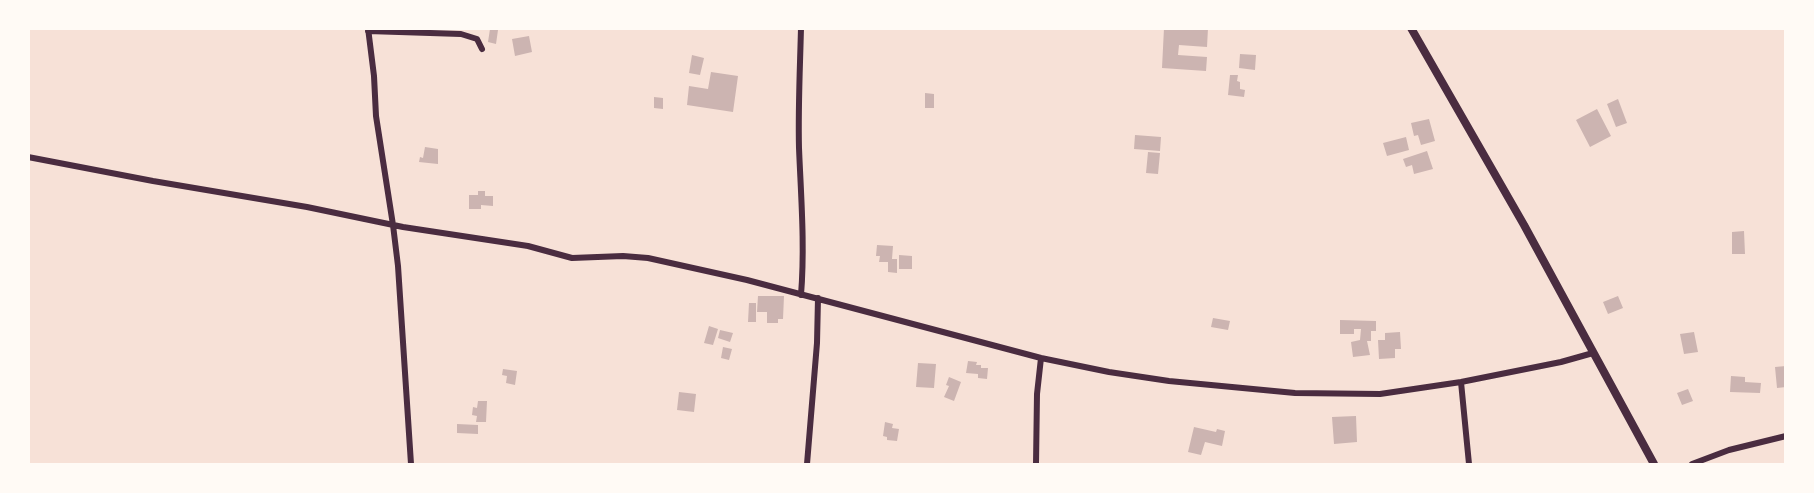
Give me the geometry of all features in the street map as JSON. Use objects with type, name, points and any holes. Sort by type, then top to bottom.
[{"type":"street","points":[[801,28],[799,110],[803,266],[801,295]]},
{"type":"street","points":[[1412,28],[1452,96],[1654,465]]},
{"type":"street","points":[[411,465],[403,326],[393,225],[376,116],[368,30],[461,34],[477,39],[482,49]]},
{"type":"street","points":[[28,157],[317,209],[393,225],[528,246],[572,258],[623,256],[648,258],[818,298],[1041,358],[1159,380],[1295,393],[1380,394],[1461,382],[1561,362],[1593,353]]},
{"type":"street","points":[[807,465],[817,343],[818,298]]},
{"type":"street","points":[[1036,465],[1037,394],[1041,358]]},
{"type":"street","points":[[1461,382],[1469,465]]},
{"type":"street","points":[[1692,465],[1729,450],[1785,436]]},
{"type":"building","points":[[1164,28],[1208,28],[1207,47],[1179,45],[1178,55],[1207,57],[1206,71],[1162,68]]},
{"type":"building","points":[[490,29],[498,30],[496,44],[488,42]]},
{"type":"building","points":[[529,36],[532,52],[515,56],[512,39]]},
{"type":"building","points":[[1240,54],[1256,55],[1255,70],[1239,68]]},
{"type":"building","points":[[692,55],[704,58],[700,75],[689,73]]},
{"type":"building","points":[[711,72],[738,76],[733,112],[687,105],[689,86],[708,89]]},
{"type":"building","points":[[1230,75],[1238,75],[1237,81],[1240,82],[1240,89],[1245,90],[1244,97],[1228,95]]},
{"type":"building","points":[[925,93],[934,94],[934,108],[925,108]]},
{"type":"building","points":[[654,97],[663,98],[663,109],[654,108]]},
{"type":"building","points":[[1618,99],[1627,123],[1616,127],[1607,104]]},
{"type":"building","points":[[1597,109],[1611,136],[1590,147],[1576,120]]},
{"type":"building","points":[[1429,119],[1435,141],[1421,145],[1418,135],[1414,136],[1411,123]]},
{"type":"building","points":[[1135,135],[1161,137],[1160,151],[1134,149]]},
{"type":"building","points":[[1406,137],[1409,150],[1387,156],[1383,143]]},
{"type":"building","points":[[425,147],[438,149],[438,164],[419,162],[420,157],[423,158]]},
{"type":"building","points":[[1427,151],[1433,169],[1414,174],[1412,165],[1406,167],[1403,159]]},
{"type":"building","points":[[1148,152],[1160,153],[1158,174],[1146,173]]},
{"type":"building","points":[[478,191],[485,191],[485,196],[493,196],[493,206],[481,205],[481,209],[469,209],[469,195],[478,195]]},
{"type":"building","points":[[1744,231],[1745,254],[1732,254],[1732,232]]},
{"type":"building","points":[[877,245],[893,246],[892,259],[897,259],[897,273],[888,272],[888,262],[879,262],[880,256],[876,256]]},
{"type":"building","points":[[899,255],[912,256],[912,269],[899,269]]},
{"type":"building","points":[[758,296],[784,296],[783,319],[778,319],[778,323],[767,323],[767,312],[757,312]]},
{"type":"building","points":[[1618,296],[1623,308],[1608,314],[1603,302]]},
{"type":"building","points":[[749,303],[756,303],[756,322],[748,322]]},
{"type":"building","points":[[1213,318],[1230,321],[1228,330],[1211,327]]},
{"type":"building","points":[[1340,320],[1376,321],[1376,331],[1371,331],[1371,341],[1367,341],[1370,355],[1353,357],[1351,342],[1360,340],[1361,329],[1354,329],[1354,334],[1340,334]]},
{"type":"building","points":[[709,326],[718,329],[713,345],[704,343]]},
{"type":"building","points":[[720,330],[733,333],[730,342],[718,338]]},
{"type":"building","points":[[1400,332],[1401,349],[1395,349],[1395,358],[1379,359],[1378,340],[1385,340],[1385,333]]},
{"type":"building","points":[[1694,332],[1698,352],[1684,354],[1680,334]]},
{"type":"building","points":[[723,347],[732,349],[729,360],[721,358]]},
{"type":"building","points":[[968,361],[977,362],[976,365],[981,365],[981,368],[988,368],[987,379],[978,378],[978,374],[966,373]]},
{"type":"building","points":[[918,363],[936,364],[934,388],[916,387]]},
{"type":"building","points":[[1786,366],[1786,387],[1777,388],[1775,367]]},
{"type":"building","points":[[503,369],[517,371],[515,385],[506,383],[507,376],[502,375]]},
{"type":"building","points":[[1731,376],[1745,377],[1745,382],[1761,383],[1760,393],[1730,392]]},
{"type":"building","points":[[949,377],[961,382],[954,401],[944,397],[949,386],[946,385]]},
{"type":"building","points":[[1688,389],[1693,401],[1682,405],[1677,393]]},
{"type":"building","points":[[679,392],[696,394],[694,412],[677,410]]},
{"type":"building","points":[[478,401],[487,401],[486,422],[476,422],[477,416],[472,415],[473,407],[477,408]]},
{"type":"building","points":[[1356,416],[1357,442],[1334,444],[1332,417]]},
{"type":"building","points":[[885,422],[893,424],[892,428],[899,429],[897,441],[887,440],[887,437],[883,436]]},
{"type":"building","points":[[457,424],[478,425],[478,434],[457,433]]},
{"type":"building","points":[[1194,427],[1216,432],[1217,429],[1225,431],[1222,446],[1205,442],[1201,455],[1188,452]]}]
